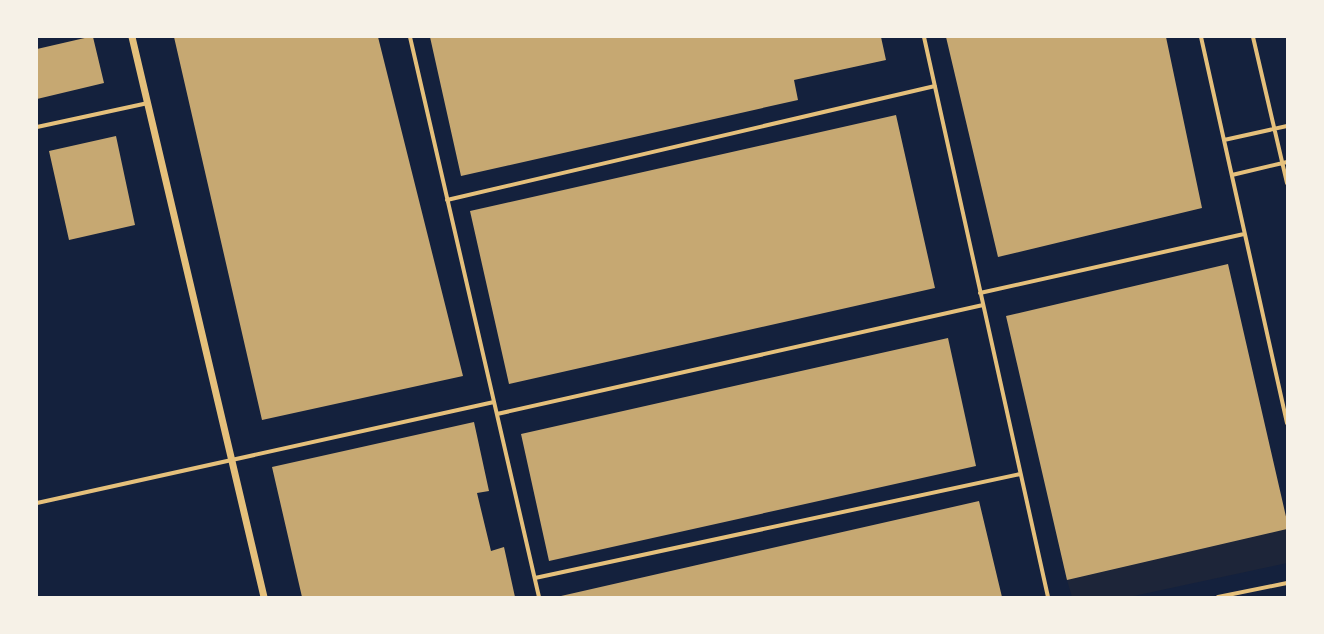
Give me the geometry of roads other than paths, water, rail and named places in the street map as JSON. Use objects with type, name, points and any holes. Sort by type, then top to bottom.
[{"type":"street","points":[[132,37],[264,597]]},
{"type":"street","points":[[410,37],[539,597]]},
{"type":"street","points":[[924,37],[1048,597]]},
{"type":"street","points":[[1201,37],[1287,424]]},
{"type":"street","points":[[1253,37],[1274,128],[1285,163],[1287,183]]},
{"type":"street","points":[[447,200],[935,86]]},
{"type":"street","points":[[37,127],[148,103]]},
{"type":"street","points":[[1224,140],[1287,126]]},
{"type":"street","points":[[1232,175],[1285,163]]},
{"type":"street","points":[[980,293],[1244,234]]},
{"type":"street","points":[[496,414],[983,305]]},
{"type":"street","points":[[37,503],[494,402]]},
{"type":"street","points":[[534,578],[1020,474]]},
{"type":"street","points":[[1218,597],[1287,583]]}]
